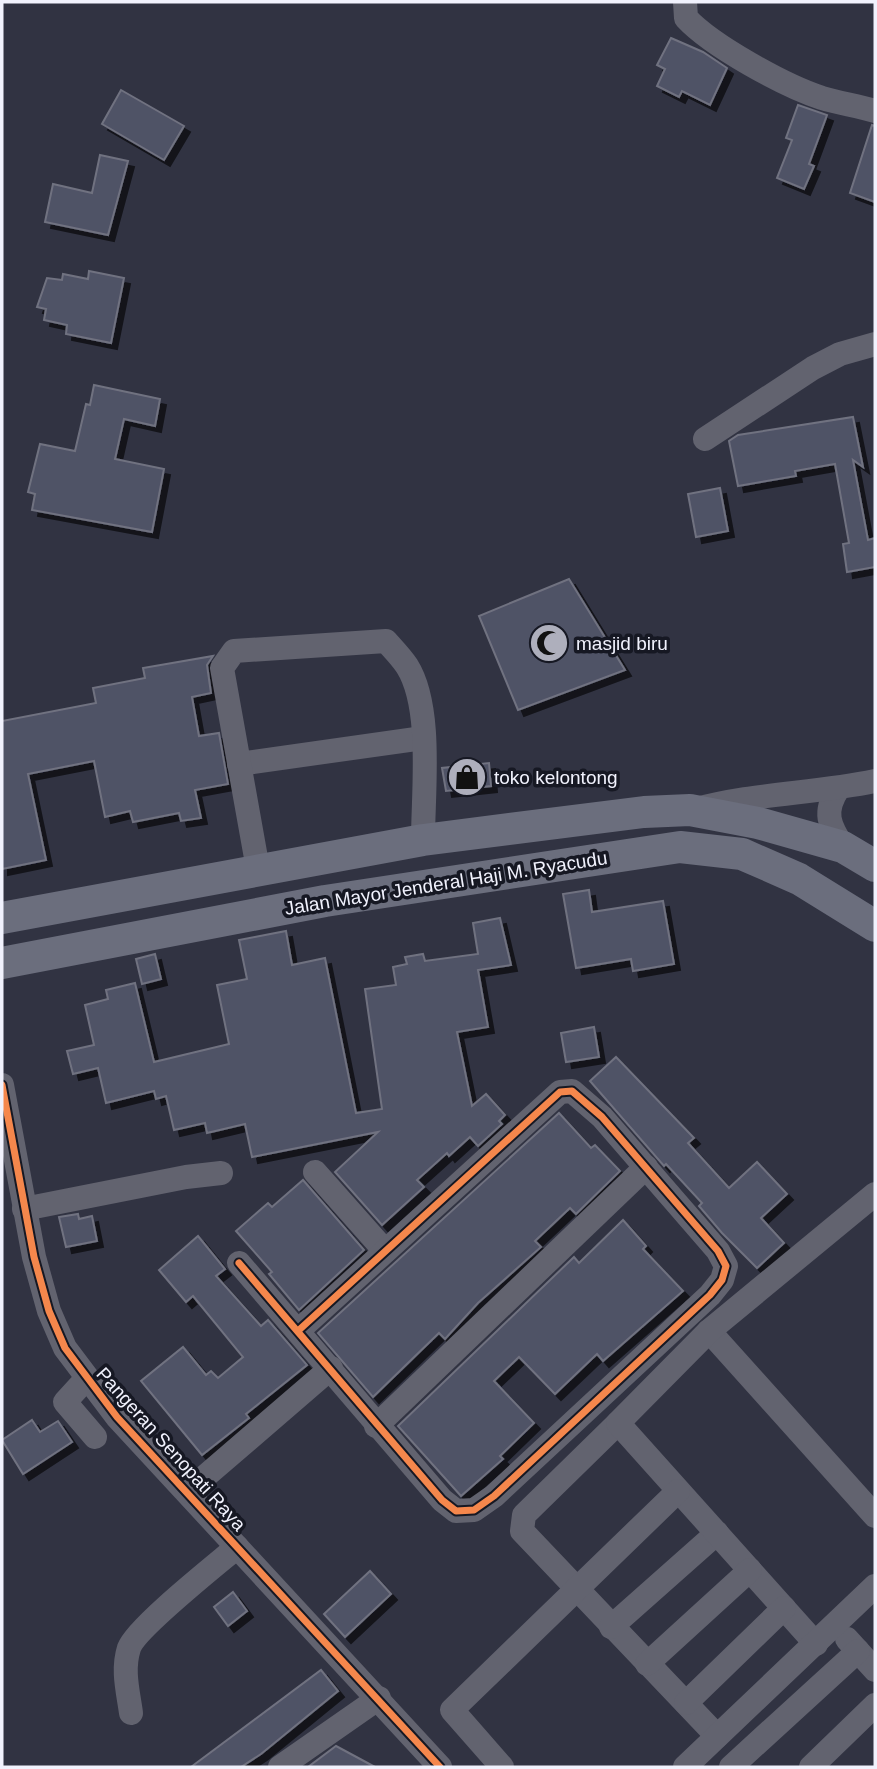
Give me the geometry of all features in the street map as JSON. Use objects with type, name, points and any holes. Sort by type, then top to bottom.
[{"type":"main road","points":[[2,918],[424,840],[629,814],[690,810],[758,823],[843,847],[875,866]]},
{"type":"main road","points":[[424,840],[431,883]]},
{"type":"main road","name":"Jalan Mayor Jenderal Haji M. Ryacudu","points":[[2,964],[431,883],[680,846],[742,854],[799,879],[875,926]]},
{"type":"street","points":[[685,2],[686,18],[695,28],[755,66],[820,97],[875,111]]},
{"type":"street","points":[[705,439],[822,363],[840,354],[875,344]]},
{"type":"street","points":[[258,869],[222,668],[234,651],[386,640],[408,668],[418,695],[423,737],[424,840]]},
{"type":"street","points":[[239,764],[423,737]]},
{"type":"street","points":[[690,810],[751,796],[838,789],[875,781]]},
{"type":"street","points":[[838,789],[829,802],[828,817],[843,847]]},
{"type":"street","name":"Pangeran Senopati Raya","points":[[2,1086],[9,1156],[49,1311],[65,1348],[86,1379],[187,1492],[440,1767]]},
{"type":"street","points":[[239,1263],[331,1368],[376,1426],[442,1500],[456,1511],[474,1510],[494,1496],[710,1295],[722,1280],[726,1266],[718,1251],[602,1117],[572,1091],[560,1092],[299,1330]]},
{"type":"street","points":[[376,1426],[646,1167]]},
{"type":"street","points":[[315,1172],[385,1251]]},
{"type":"street","points":[[24,1209],[186,1177],[221,1173]]},
{"type":"street","points":[[717,1736],[527,1540],[521,1524],[524,1515],[709,1331],[875,1194]]},
{"type":"street","points":[[709,1331],[875,1516]]},
{"type":"street","points":[[187,1492],[331,1368]]},
{"type":"street","points":[[86,1379],[65,1402],[95,1437]]},
{"type":"street","points":[[618,1423],[816,1644]]},
{"type":"street","points":[[502,1767],[452,1710],[678,1491]]},
{"type":"street","points":[[611,1627],[717,1534]]},
{"type":"street","points":[[131,1713],[124,1668],[130,1644],[237,1546]]},
{"type":"street","points":[[647,1664],[750,1570]]},
{"type":"street","points":[[685,1767],[875,1586]]},
{"type":"street","points":[[686,1703],[784,1608]]},
{"type":"street","points":[[835,1626],[875,1670]]},
{"type":"street","points":[[731,1767],[858,1651]]},
{"type":"street","points":[[280,1767],[379,1698]]},
{"type":"street","points":[[811,1767],[875,1705]]},
{"type":"building","points":[[671,38],[703,52],[727,68],[710,105],[682,91],[679,97],[657,86],[665,69],[657,65]]},
{"type":"building","points":[[121,90],[184,126],[164,160],[102,124]]},
{"type":"building","points":[[798,105],[827,115],[809,164],[814,166],[804,189],[777,178],[792,140],[786,138]]},
{"type":"building","points":[[872,125],[875,126],[875,202],[850,193]]},
{"type":"building","points":[[100,155],[128,161],[108,235],[45,222],[53,184],[92,193]]},
{"type":"building","points":[[89,271],[124,278],[111,343],[66,334],[67,325],[44,320],[46,309],[37,307],[47,278],[62,280],[63,274],[88,279]]},
{"type":"building","points":[[94,385],[160,399],[155,426],[124,419],[115,459],[164,469],[152,532],[32,510],[35,494],[28,492],[40,444],[75,451],[86,404],[90,405]]},
{"type":"building","points":[[853,417],[863,467],[853,460],[868,540],[875,538],[875,567],[847,572],[843,544],[849,543],[835,464],[795,471],[796,476],[738,486],[729,441],[738,435]]},
{"type":"building","points":[[720,488],[728,531],[696,537],[688,494]]},
{"type":"building","name":"masjid biru","points":[[569,579],[625,670],[518,710],[479,616]]},
{"type":"building","points":[[213,656],[207,665],[211,693],[192,697],[199,736],[219,733],[228,784],[195,790],[201,818],[181,821],[179,813],[133,822],[130,811],[105,817],[94,761],[28,774],[46,860],[2,869],[2,721],[96,703],[93,688],[145,678],[143,668]]},
{"type":"building","name":"toko kelontong","points":[[489,763],[491,786],[446,791],[442,768]]},
{"type":"building","points":[[589,890],[592,912],[663,901],[674,964],[633,971],[631,959],[576,968],[563,894]]},
{"type":"building","points":[[500,918],[511,965],[478,970],[488,1027],[457,1032],[472,1106],[486,1094],[505,1115],[499,1121],[502,1124],[478,1146],[470,1137],[449,1156],[447,1153],[417,1180],[424,1187],[382,1225],[335,1172],[378,1132],[252,1157],[245,1124],[207,1133],[205,1123],[174,1130],[166,1096],[156,1099],[154,1091],[106,1103],[98,1068],[73,1074],[67,1051],[94,1045],[85,1005],[108,999],[106,990],[135,983],[154,1062],[229,1044],[217,985],[247,979],[239,940],[286,931],[292,965],[325,958],[356,1113],[382,1109],[365,989],[396,985],[393,967],[407,964],[405,957],[423,954],[425,961],[478,954],[473,923]]},
{"type":"building","points":[[155,954],[161,979],[142,984],[136,959]]},
{"type":"building","points":[[594,1027],[599,1057],[566,1062],[561,1033]]},
{"type":"building","points":[[616,1057],[694,1138],[688,1143],[729,1188],[757,1162],[787,1194],[761,1218],[784,1243],[757,1268],[722,1233],[699,1206],[702,1203],[666,1164],[664,1166],[590,1081]]},
{"type":"building","points":[[559,1113],[591,1148],[595,1145],[620,1171],[576,1214],[570,1208],[535,1241],[541,1247],[478,1303],[445,1339],[439,1333],[373,1397],[318,1333]]},
{"type":"building","points":[[303,1180],[364,1250],[299,1310],[269,1274],[272,1272],[236,1231],[268,1203],[272,1207]]},
{"type":"building","points":[[78,1214],[79,1219],[92,1216],[97,1241],[66,1247],[59,1217]]},
{"type":"building","points":[[623,1220],[646,1246],[643,1249],[683,1291],[603,1361],[597,1354],[555,1394],[519,1357],[494,1381],[534,1423],[500,1456],[503,1459],[461,1496],[398,1426],[574,1257],[579,1263]]},
{"type":"building","points":[[198,1236],[225,1269],[216,1276],[261,1326],[268,1320],[307,1365],[246,1414],[249,1418],[202,1455],[141,1381],[183,1347],[206,1375],[211,1371],[218,1378],[243,1357],[193,1296],[186,1302],[159,1270]]},
{"type":"building","points":[[32,1420],[40,1432],[58,1421],[72,1442],[23,1474],[2,1440]]},
{"type":"building","points":[[370,1571],[391,1594],[345,1637],[324,1614]]},
{"type":"building","points":[[233,1592],[247,1611],[228,1626],[214,1607]]},
{"type":"building","points":[[321,1670],[338,1691],[261,1754],[241,1767],[191,1767]]},
{"type":"building","points":[[336,1746],[375,1767],[308,1767]]},
{"type":"cycle path","points":[[2,1085],[34,1257],[49,1311],[65,1348],[117,1417],[440,1767]]},
{"type":"cycle path","points":[[239,1263],[442,1500],[456,1511],[474,1510],[494,1496],[710,1295],[722,1280],[726,1266],[718,1251],[602,1117],[572,1091],[560,1092],[299,1330]]},
{"type":"place","name":"masjid biru","points":[[549,643]]},
{"type":"place","name":"toko kelontong","points":[[467,777]]}]
